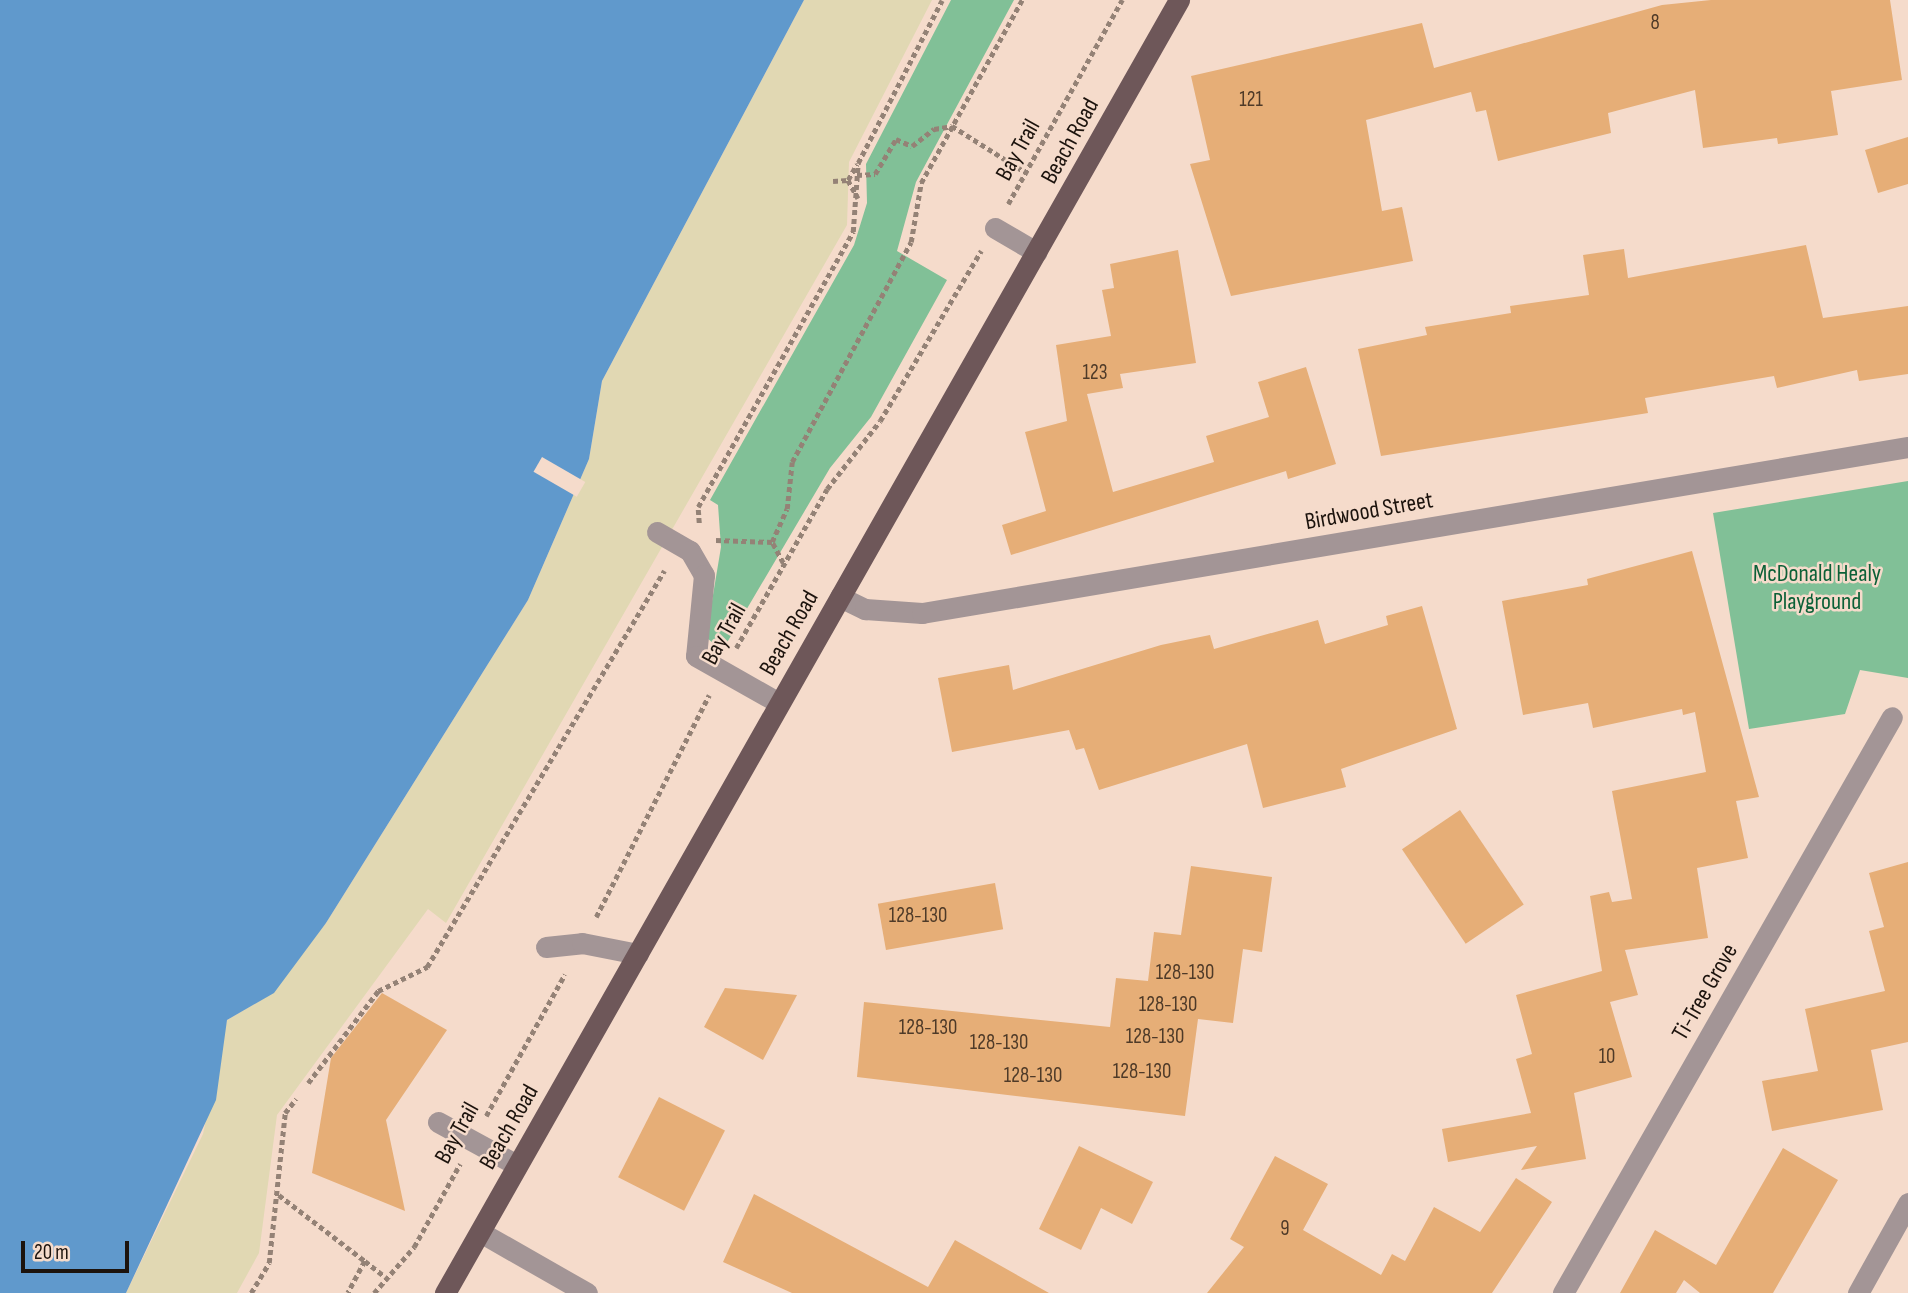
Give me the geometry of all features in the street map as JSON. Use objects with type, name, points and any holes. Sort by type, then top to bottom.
[{"type":"main road","name":"Beach Road","points":[[445,1293],[1179,0]]},
{"type":"street","points":[[995,228],[1036,252]]},
{"type":"street","name":"Birdwood Street","points":[[840,597],[865,609],[922,614],[1908,447]]},
{"type":"street","points":[[657,532],[690,551],[704,575],[693,647],[696,656],[779,703]]},
{"type":"street","name":"Ti-Tree Grove","points":[[1563,1293],[1892,717]]},
{"type":"street","points":[[546,947],[582,943],[638,954]]},
{"type":"street","points":[[438,1122],[517,1165]]},
{"type":"street","points":[[1858,1293],[1908,1203]]},
{"type":"street","points":[[481,1232],[587,1293]]},
{"type":"path","points":[[772,542],[787,509],[792,462],[911,242],[921,183],[1021,0]]},
{"type":"path","name":"Bay Trail","points":[[374,1293],[384,1276],[414,1247],[582,943],[783,563],[850,452],[886,411],[995,228],[1122,0]]},
{"type":"path","points":[[857,175],[875,174],[896,139],[912,146],[934,129],[952,126],[1025,172]]},
{"type":"path","points":[[848,180],[858,163]]},
{"type":"path","points":[[833,181],[848,180]]},
{"type":"path","points":[[848,180],[859,198]]},
{"type":"path","points":[[712,540],[772,542]]},
{"type":"path","points":[[772,542],[783,563]]},
{"type":"path","points":[[251,1293],[269,1263],[279,1195],[285,1113],[296,1099]]},
{"type":"path","points":[[279,1195],[384,1276]]},
{"type":"path","points":[[348,1293],[365,1261]]},
{"type":"green space","points":[[951,0],[1014,0],[916,182],[897,251],[947,280],[871,417],[830,468],[722,651],[706,637],[721,547],[718,505],[710,500],[854,245],[867,203],[866,164]]},
{"type":"green space","name":"McDonald Healy Playground","points":[[1908,481],[1908,678],[1860,670],[1845,714],[1749,729],[1713,513]]},
{"type":"sand","points":[[804,0],[932,0],[849,162],[847,225],[446,923],[428,909],[277,1115],[259,1253],[237,1293],[126,1293],[203,1134],[227,1020],[263,999],[326,923],[528,600],[589,459],[602,381]]},
{"type":"water","points":[[0,0],[804,0],[602,381],[589,459],[528,600],[326,923],[274,993],[227,1020],[216,1100],[126,1293],[0,1293]]},
{"type":"pier","points":[[542,457],[585,482],[577,497],[534,472]]},
{"type":"building","points":[[1711,0],[1890,0],[1902,80],[1831,91],[1838,135],[1778,144],[1777,138],[1703,148],[1695,90],[1608,113],[1611,133],[1498,161],[1486,110],[1476,112],[1471,92],[1366,120],[1382,211],[1402,207],[1413,261],[1231,296],[1190,164],[1210,160],[1191,76],[1422,23],[1434,68],[1662,5]]},
{"type":"building","points":[[1908,137],[1908,184],[1878,193],[1865,150]]},
{"type":"building","points":[[1806,245],[1823,318],[1908,306],[1908,374],[1859,381],[1857,370],[1777,388],[1774,376],[1645,398],[1648,413],[1381,456],[1358,349],[1427,335],[1425,327],[1511,313],[1510,306],[1589,295],[1583,255],[1624,249],[1628,278]]},
{"type":"building","points":[[1178,250],[1196,363],[1120,374],[1123,388],[1087,394],[1113,492],[1214,462],[1206,436],[1269,417],[1258,382],[1306,367],[1336,464],[1288,479],[1286,471],[1011,555],[1002,525],[1046,511],[1025,432],[1067,421],[1056,345],[1111,336],[1102,290],[1114,288],[1110,264]]},
{"type":"building","points":[[1692,551],[1759,797],[1736,801],[1748,858],[1697,868],[1708,938],[1625,950],[1638,995],[1610,1002],[1632,1077],[1574,1093],[1586,1159],[1521,1170],[1537,1146],[1448,1162],[1442,1129],[1531,1113],[1516,1059],[1532,1054],[1516,995],[1602,971],[1590,896],[1609,892],[1612,902],[1632,899],[1612,791],[1706,772],[1695,712],[1683,715],[1682,709],[1593,728],[1588,703],[1523,715],[1502,601],[1588,585],[1587,579]]},
{"type":"building","points":[[1422,606],[1457,729],[1341,769],[1346,787],[1263,808],[1247,744],[1099,790],[1084,748],[1076,750],[1069,730],[952,752],[938,678],[1009,665],[1013,690],[1161,645],[1210,635],[1214,649],[1318,620],[1325,644],[1388,625],[1386,616]]},
{"type":"building","points":[[1460,810],[1524,905],[1466,944],[1402,849]]},
{"type":"building","points":[[1908,862],[1908,1042],[1871,1050],[1883,1110],[1772,1131],[1762,1081],[1818,1071],[1805,1009],[1885,991],[1869,931],[1884,927],[1869,873]]},
{"type":"building","points":[[1191,866],[1272,877],[1262,952],[1243,949],[1233,1023],[1198,1019],[1185,1116],[857,1077],[864,1002],[1110,1027],[1116,978],[1148,981],[1154,932],[1181,935]]},
{"type":"building","points":[[995,883],[1003,929],[886,950],[878,904]]},
{"type":"building","points":[[725,988],[797,995],[763,1060],[704,1027]]},
{"type":"building","points":[[382,993],[447,1030],[386,1120],[405,1211],[312,1173],[331,1058]]},
{"type":"building","points":[[659,1097],[725,1131],[684,1211],[618,1177]]},
{"type":"building","points":[[1079,1146],[1153,1182],[1132,1224],[1101,1208],[1081,1250],[1039,1229]]},
{"type":"building","points":[[1783,1148],[1838,1180],[1773,1293],[1700,1293],[1684,1280],[1676,1293],[1620,1293],[1655,1230],[1716,1265]]},
{"type":"building","points":[[1275,1156],[1328,1184],[1303,1230],[1381,1275],[1392,1254],[1405,1261],[1434,1207],[1480,1232],[1516,1178],[1552,1202],[1492,1293],[1207,1293],[1244,1247],[1230,1239]]},
{"type":"building","points":[[754,1194],[928,1287],[955,1240],[1049,1293],[792,1293],[723,1262]]}]
